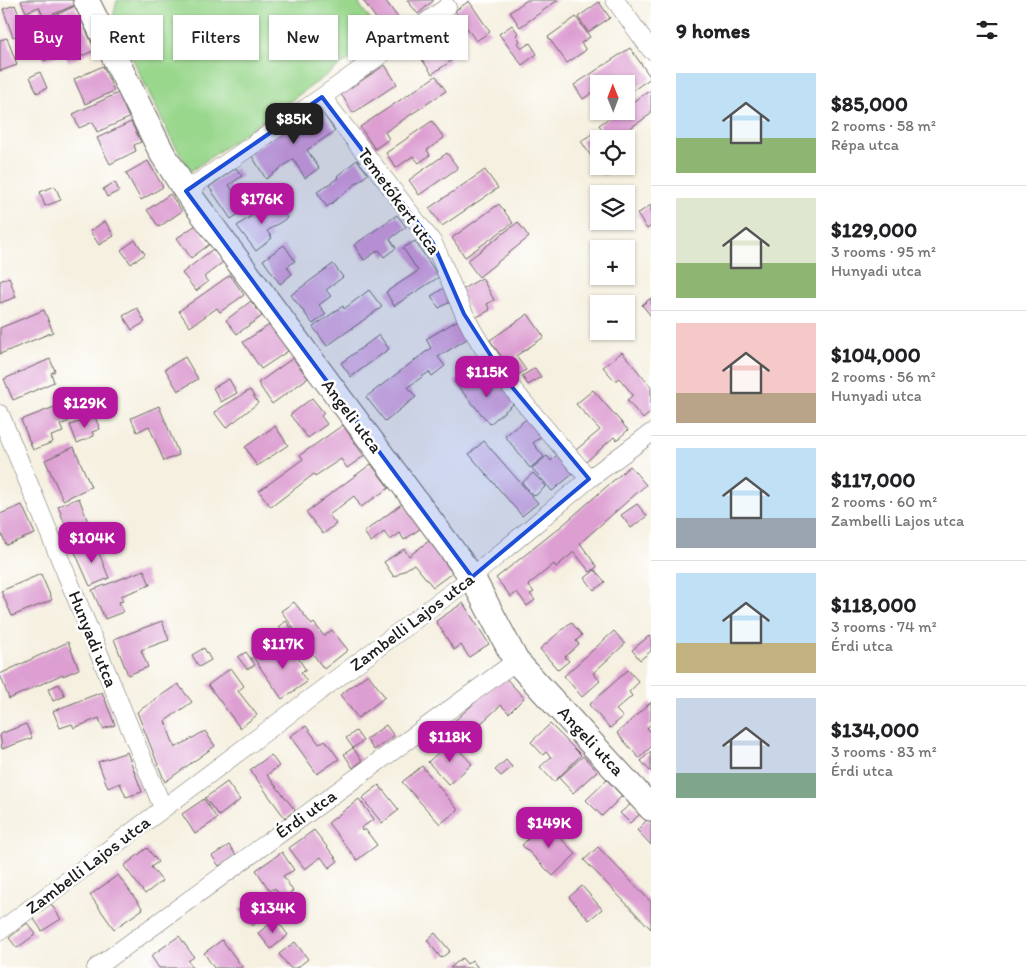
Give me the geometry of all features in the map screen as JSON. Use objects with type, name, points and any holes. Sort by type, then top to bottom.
[{"type":"street","name":"Angeli utca","points":[[86,0],[162,153],[186,191],[472,577],[516,661],[651,808]]},
{"type":"street","points":[[614,0],[651,50]]},
{"type":"street","points":[[186,191],[322,97],[447,6]]},
{"type":"street","name":"Temetőkert utca","points":[[322,97],[433,243],[443,262],[464,314],[507,382],[589,479]]},
{"type":"street","name":"Hunyadi utca","points":[[0,414],[163,808]]},
{"type":"street","name":"Zambelli Lajos utca","points":[[0,931],[472,577],[589,479],[651,433]]},
{"type":"street","name":"Érdi utca","points":[[96,968],[516,661]]},
{"type":"highlighted area","points":[[322,97],[433,243],[464,314],[507,381],[589,479],[472,577],[186,191]]},
{"type":"green space","points":[[117,0],[356,0],[367,15],[348,15],[348,60],[191,171],[172,140],[133,60],[163,60],[163,15],[114,15]]},
{"type":"building","points":[[72,0],[75,5],[51,15],[43,15],[39,7],[26,12],[21,1]]},
{"type":"building","points":[[363,0],[385,0],[396,15],[374,15]]},
{"type":"building","points":[[407,0],[434,0],[418,14]]},
{"type":"building","points":[[527,0],[558,0],[520,27],[510,12]]},
{"type":"building","points":[[469,1],[490,32],[476,41],[468,30],[468,15],[458,15],[455,11]]},
{"type":"building","points":[[599,2],[610,18],[588,32],[578,17]]},
{"type":"building","points":[[15,5],[19,15],[15,15],[15,36],[13,37],[3,9]]},
{"type":"building","points":[[75,6],[79,15],[55,15]]},
{"type":"building","points":[[576,17],[590,37],[581,43],[586,50],[567,63],[548,37]]},
{"type":"building","points":[[81,19],[91,41],[91,52],[81,56]]},
{"type":"building","points":[[512,25],[518,33],[516,35],[520,41],[518,43],[522,48],[530,43],[537,54],[522,65],[499,34]]},
{"type":"building","points":[[7,38],[17,65],[0,71],[0,40]]},
{"type":"building","points":[[630,48],[651,78],[635,89],[635,75],[590,75],[590,94],[583,99],[574,85]]},
{"type":"building","points":[[422,60],[450,60],[451,61],[432,74]]},
{"type":"building","points":[[385,65],[397,84],[353,113],[341,94]]},
{"type":"building","points":[[103,66],[114,91],[85,104],[74,79]]},
{"type":"building","points":[[40,72],[47,88],[37,93],[30,77]]},
{"type":"building","points":[[436,76],[446,91],[385,132],[389,139],[375,149],[360,127]]},
{"type":"building","points":[[651,90],[651,114],[627,130],[603,130],[599,125],[606,120],[635,120],[635,100]]},
{"type":"building","points":[[118,93],[129,118],[97,132],[93,122],[79,128],[73,114]]},
{"type":"building","points":[[318,106],[335,131],[307,150],[319,168],[305,178],[293,159],[266,179],[250,153]]},
{"type":"building","points":[[432,121],[444,138],[427,150],[430,155],[419,163],[413,156],[396,168],[386,153]]},
{"type":"building","points":[[131,122],[141,142],[134,145],[136,151],[110,164],[97,138]]},
{"type":"building","points":[[590,135],[590,155],[581,141]]},
{"type":"building","points":[[447,153],[458,168],[419,195],[409,180]]},
{"type":"building","points":[[357,160],[368,174],[327,207],[317,192],[338,178],[337,176]]},
{"type":"building","points":[[148,161],[163,187],[141,200],[126,173]]},
{"type":"building","points":[[236,168],[242,176],[229,185],[246,209],[231,219],[209,187]]},
{"type":"building","points":[[485,170],[498,188],[442,226],[429,208]]},
{"type":"building","points":[[115,182],[119,191],[107,197],[103,189]]},
{"type":"building","points":[[55,186],[61,200],[45,206],[40,192]]},
{"type":"building","points":[[170,194],[182,211],[159,227],[147,210]]},
{"type":"building","points":[[274,200],[287,218],[267,231],[272,238],[256,251],[237,226]]},
{"type":"building","points":[[499,204],[513,223],[465,257],[452,238]]},
{"type":"building","points":[[651,205],[651,226],[647,229],[637,214]]},
{"type":"building","points":[[397,215],[406,227],[390,239],[396,248],[384,257],[379,250],[364,260],[354,245]]},
{"type":"building","points":[[105,221],[114,236],[99,245],[90,231]]},
{"type":"building","points":[[518,222],[529,237],[479,277],[467,261]]},
{"type":"building","points":[[196,225],[210,244],[191,258],[177,238]]},
{"type":"building","points":[[135,240],[145,254],[131,264],[121,250]]},
{"type":"building","points":[[415,241],[439,277],[394,306],[386,292],[418,271],[403,248]]},
{"type":"building","points":[[284,245],[295,261],[287,267],[292,274],[280,284],[263,260]]},
{"type":"building","points":[[213,249],[223,262],[204,277],[208,282],[196,291],[182,273]]},
{"type":"building","points":[[333,264],[343,277],[326,290],[331,296],[319,305],[326,314],[313,324],[291,295]]},
{"type":"building","points":[[230,275],[244,295],[220,312],[217,308],[190,327],[179,311]]},
{"type":"building","points":[[9,277],[16,297],[0,303],[0,281]]},
{"type":"building","points":[[482,278],[494,300],[487,304],[490,310],[475,318],[459,291]]},
{"type":"building","points":[[444,288],[452,301],[439,308],[431,296]]},
{"type":"building","points":[[369,290],[382,307],[327,346],[313,327],[343,306],[344,309]]},
{"type":"building","points":[[651,298],[651,316],[642,305]]},
{"type":"building","points":[[251,301],[262,316],[237,334],[226,320]]},
{"type":"building","points":[[137,308],[145,322],[132,330],[123,316]]},
{"type":"building","points":[[44,310],[53,332],[0,354],[0,328]]},
{"type":"building","points":[[528,314],[544,337],[516,356],[526,370],[515,377],[490,340]]},
{"type":"building","points":[[460,319],[470,337],[438,357],[445,366],[432,376],[429,372],[408,387],[416,397],[385,421],[366,397],[431,348],[426,339]]},
{"type":"building","points":[[271,324],[288,351],[261,369],[243,342]]},
{"type":"building","points":[[379,335],[389,349],[351,377],[341,363]]},
{"type":"building","points":[[622,352],[651,387],[651,412],[643,419],[627,400],[633,395],[619,378],[615,381],[603,367]]},
{"type":"building","points":[[185,357],[198,379],[178,391],[165,369]]},
{"type":"building","points":[[293,358],[308,378],[272,404],[258,383]]},
{"type":"building","points":[[50,359],[55,371],[51,373],[54,382],[13,400],[4,379]]},
{"type":"building","points":[[535,368],[541,377],[528,385],[522,376]]},
{"type":"building","points":[[467,371],[488,396],[503,382],[518,400],[490,424],[454,382]]},
{"type":"building","points":[[229,379],[237,393],[221,402],[213,388]]},
{"type":"building","points":[[250,390],[258,403],[226,428],[214,412]]},
{"type":"building","points":[[593,390],[628,430],[617,440],[614,437],[586,462],[576,450],[600,430],[576,404]]},
{"type":"building","points":[[312,398],[324,413],[321,416],[327,424],[308,438],[290,415]]},
{"type":"building","points":[[62,404],[69,421],[60,425],[63,432],[51,436],[53,442],[33,450],[21,420]]},
{"type":"building","points":[[159,406],[179,455],[164,461],[149,426],[137,432],[131,418]]},
{"type":"building","points":[[530,416],[544,434],[533,443],[544,457],[530,468],[505,436]]},
{"type":"building","points":[[95,417],[100,429],[92,432],[94,436],[77,443],[70,425]]},
{"type":"building","points":[[343,425],[364,456],[347,468],[341,459],[315,476],[314,474],[271,507],[259,491],[303,459],[300,455]]},
{"type":"building","points":[[275,426],[288,445],[257,466],[245,447]]},
{"type":"building","points":[[484,441],[538,503],[522,516],[469,454]]},
{"type":"building","points":[[74,447],[91,487],[63,500],[45,460]]},
{"type":"building","points":[[558,454],[574,473],[552,491],[532,468],[547,456],[551,461]]},
{"type":"building","points":[[371,464],[389,488],[361,507],[354,496],[329,515],[336,524],[323,534],[306,512]]},
{"type":"building","points":[[630,466],[646,485],[580,543],[597,567],[590,572],[574,552],[556,567],[554,564],[528,585],[534,592],[530,594],[535,600],[527,606],[517,592],[511,597],[496,578],[564,524]]},
{"type":"building","points":[[533,473],[546,486],[535,496],[522,483]]},
{"type":"building","points":[[79,498],[92,533],[71,541],[58,506]]},
{"type":"building","points":[[403,503],[421,528],[404,540],[400,533],[390,540],[384,532],[371,542],[364,532]]},
{"type":"building","points":[[637,504],[647,516],[631,528],[621,515]]},
{"type":"building","points":[[22,505],[35,534],[6,545],[0,530],[0,514]]},
{"type":"building","points":[[430,540],[452,573],[433,587],[414,564],[394,577],[384,562],[404,549],[409,556]]},
{"type":"building","points":[[94,541],[109,578],[90,586],[74,550]]},
{"type":"building","points":[[144,570],[150,585],[121,596],[123,601],[119,602],[123,612],[105,619],[92,590]]},
{"type":"building","points":[[595,570],[605,582],[594,590],[585,578]]},
{"type":"building","points":[[41,574],[52,600],[12,616],[1,591]]},
{"type":"building","points":[[294,602],[312,625],[314,623],[324,636],[332,630],[348,650],[324,669],[281,611]]},
{"type":"building","points":[[463,603],[489,644],[469,657],[461,645],[454,650],[436,621]]},
{"type":"building","points":[[162,621],[169,640],[141,650],[148,667],[128,675],[114,639]]},
{"type":"building","points":[[286,621],[296,635],[289,640],[279,627]]},
{"type":"building","points":[[571,622],[582,635],[576,641],[579,644],[565,657],[569,661],[558,670],[540,649]]},
{"type":"building","points":[[614,631],[625,644],[593,673],[600,681],[582,697],[564,676]]},
{"type":"building","points":[[649,636],[651,639],[651,651],[640,660],[632,650]]},
{"type":"building","points":[[68,642],[79,669],[63,676],[63,674],[9,699],[0,674]]},
{"type":"building","points":[[288,643],[306,670],[301,673],[307,682],[282,699],[253,657],[262,651],[266,658]]},
{"type":"building","points":[[204,648],[211,660],[199,667],[192,655]]},
{"type":"building","points":[[246,652],[255,665],[247,669],[238,657]]},
{"type":"building","points":[[231,668],[244,686],[238,691],[257,715],[240,728],[208,685]]},
{"type":"building","points":[[628,670],[639,682],[629,692],[632,696],[616,710],[623,717],[610,728],[589,705]]},
{"type":"building","points":[[368,674],[385,697],[358,718],[340,695]]},
{"type":"building","points":[[504,676],[524,698],[509,713],[501,705],[464,739],[450,725]]},
{"type":"building","points":[[59,684],[65,696],[53,701],[48,689]]},
{"type":"building","points":[[178,684],[192,702],[165,721],[175,748],[205,731],[215,746],[165,782],[137,712]]},
{"type":"building","points":[[102,692],[115,725],[103,729],[99,718],[74,728],[72,724],[60,728],[53,711]]},
{"type":"building","points":[[651,702],[651,724],[647,728],[651,732],[651,747],[639,758],[617,733]]},
{"type":"building","points":[[26,724],[32,738],[2,749],[0,734]]},
{"type":"building","points":[[550,724],[581,755],[554,782],[540,767],[551,757],[546,752],[543,755],[531,742]]},
{"type":"building","points":[[386,725],[394,736],[374,750],[366,739]]},
{"type":"building","points":[[306,726],[319,744],[325,740],[339,759],[317,774],[290,736]]},
{"type":"building","points":[[356,731],[363,741],[353,748],[346,738]]},
{"type":"building","points":[[451,741],[472,764],[449,785],[428,762]]},
{"type":"building","points":[[353,748],[362,761],[353,768],[344,754]]},
{"type":"building","points":[[651,751],[651,772],[641,761]]},
{"type":"building","points":[[127,752],[142,792],[126,797],[120,783],[108,788],[98,762]]},
{"type":"building","points":[[271,755],[279,766],[267,775],[295,810],[285,818],[250,770]]},
{"type":"building","points":[[583,756],[597,771],[573,793],[559,778]]},
{"type":"building","points":[[506,760],[512,767],[501,776],[495,770]]},
{"type":"building","points":[[422,766],[458,810],[440,824],[402,782]]},
{"type":"building","points":[[607,780],[622,796],[602,816],[586,800]]},
{"type":"building","points":[[227,782],[240,800],[219,816],[205,798]]},
{"type":"building","points":[[379,785],[399,810],[382,823],[362,798]]},
{"type":"building","points":[[204,799],[217,819],[195,834],[182,814]]},
{"type":"building","points":[[359,799],[374,819],[361,828],[362,831],[365,829],[377,845],[357,860],[328,823]]},
{"type":"building","points":[[631,804],[640,814],[630,823],[620,813]]},
{"type":"building","points":[[648,819],[651,822],[651,845],[637,830]]},
{"type":"building","points":[[545,822],[576,854],[553,876],[522,845]]},
{"type":"building","points":[[314,830],[338,861],[329,868],[321,857],[305,869],[289,848]]},
{"type":"building","points":[[229,845],[236,855],[219,866],[212,856]]},
{"type":"building","points":[[598,847],[651,902],[651,929],[584,860]]},
{"type":"building","points":[[147,848],[158,862],[151,867],[162,881],[145,894],[124,866]]},
{"type":"building","points":[[282,852],[294,870],[283,876],[293,891],[281,898],[275,888],[270,891],[256,870]]},
{"type":"building","points":[[118,875],[143,909],[114,929],[90,895]]},
{"type":"building","points":[[582,886],[602,909],[589,920],[569,897]]},
{"type":"building","points":[[255,898],[268,914],[252,926],[239,910]]},
{"type":"building","points":[[51,904],[61,919],[42,931],[32,916]]},
{"type":"building","points":[[276,919],[288,935],[271,949],[258,933]]},
{"type":"building","points":[[27,923],[36,934],[17,948],[9,938]]},
{"type":"building","points":[[435,933],[450,951],[441,958],[427,940]]},
{"type":"building","points":[[179,936],[194,957],[188,961],[193,968],[159,968],[151,956]]},
{"type":"building","points":[[222,940],[243,968],[214,968],[204,953]]},
{"type":"building","points":[[295,942],[308,959],[297,968],[290,968],[279,954]]},
{"type":"building","points":[[462,958],[467,964],[472,960],[478,968],[450,968]]}]
